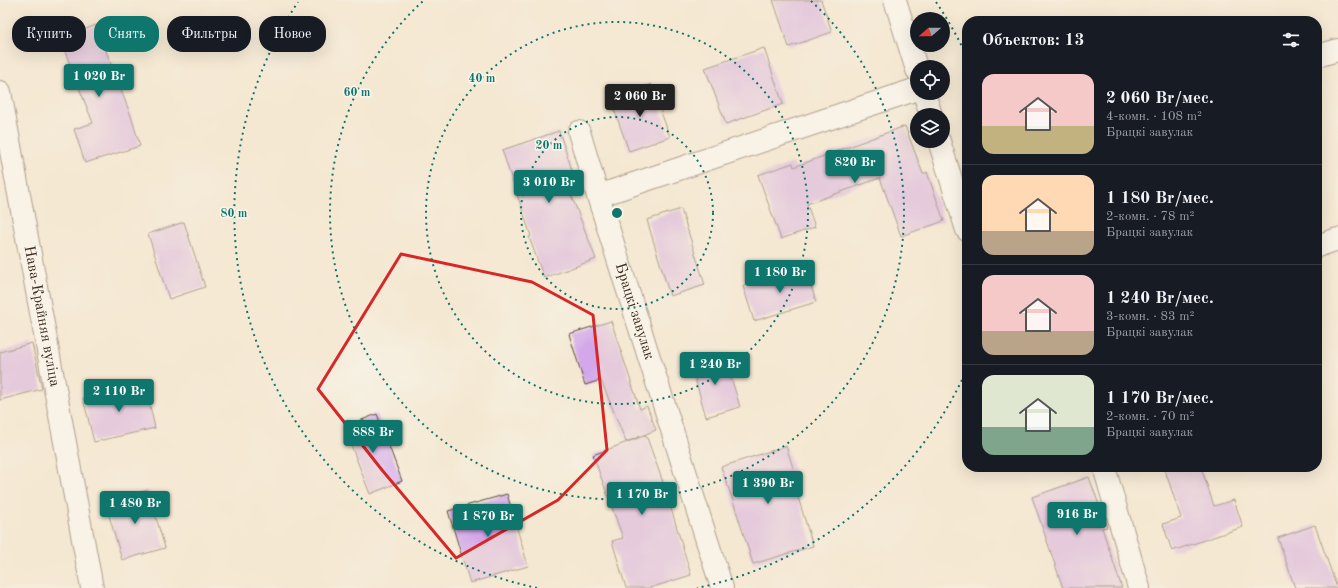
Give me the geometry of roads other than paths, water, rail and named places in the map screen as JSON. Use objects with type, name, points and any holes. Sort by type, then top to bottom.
[{"type":"street","points":[[895,0],[914,60]]},
{"type":"street","points":[[1322,55],[1338,50]]},
{"type":"street","name":"Нава-Крайняя вуліца","points":[[0,92],[92,588]]},
{"type":"street","points":[[598,196],[910,92]]},
{"type":"street","name":"Брацкі завулак","points":[[579,132],[722,588]]},
{"type":"street","points":[[941,148],[962,214]]},
{"type":"street","points":[[1322,244],[1338,238]]},
{"type":"street","points":[[1105,472],[1139,588]]}]
